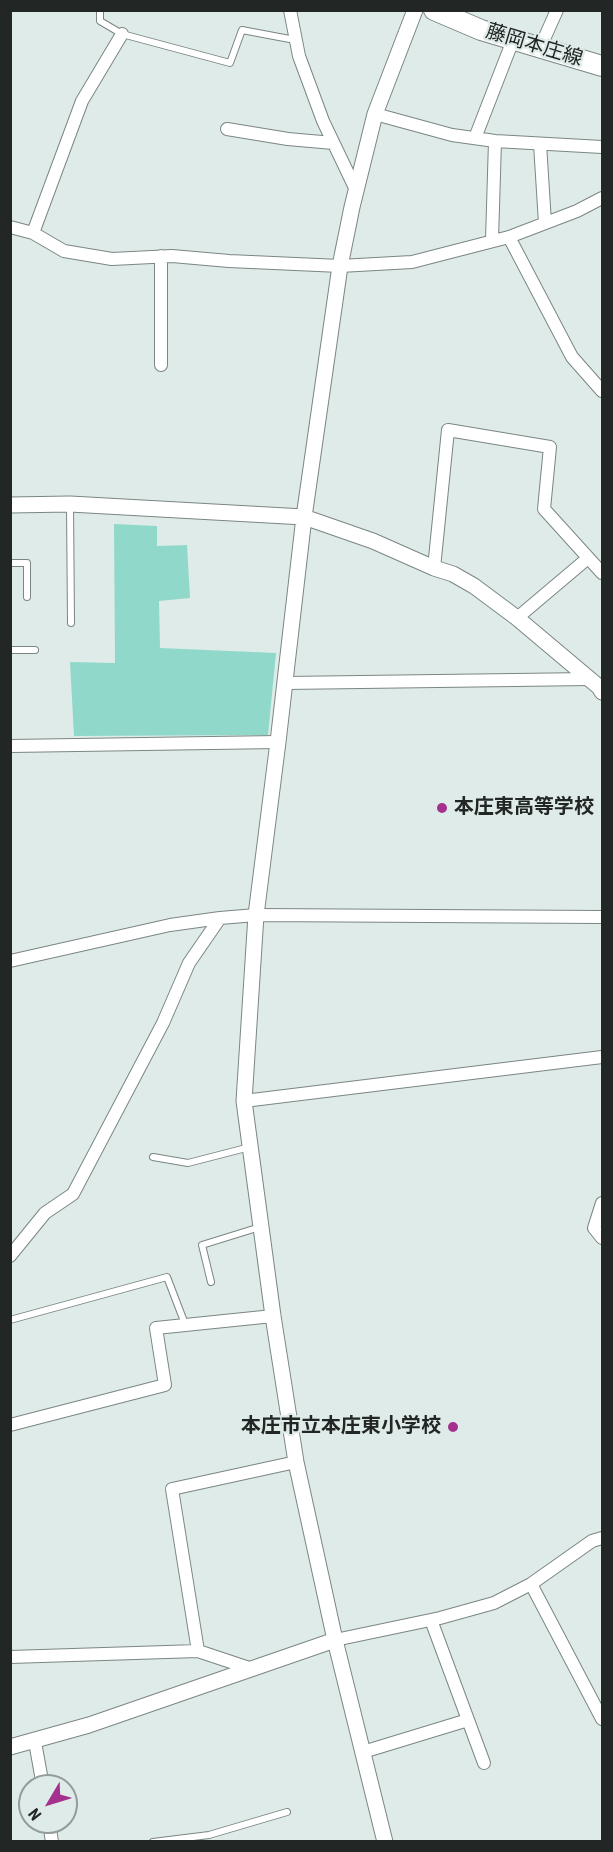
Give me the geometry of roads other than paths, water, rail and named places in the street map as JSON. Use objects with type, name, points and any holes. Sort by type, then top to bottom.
[{"type":"main road","name":"藤岡本庄線","points":[[434,10],[481,30],[603,66]]},
{"type":"street","points":[[290,10],[303,67],[323,121],[356,190]]},
{"type":"street","points":[[385,1842],[335,1640],[296,1462],[273,1316],[244,1101],[256,915],[304,517],[340,266],[375,114],[415,10]]},
{"type":"street","points":[[540,48],[557,10]]},
{"type":"street","points":[[33,233],[82,101],[122,34]]},
{"type":"street","points":[[475,138],[513,40]]},
{"type":"street","points":[[375,114],[452,135],[495,141],[603,147]]},
{"type":"street","points":[[227,129],[288,139],[333,143]]},
{"type":"street","points":[[492,240],[495,141]]},
{"type":"street","points":[[540,144],[545,223]]},
{"type":"street","points":[[10,227],[33,233],[64,251],[112,259],[172,256],[340,266],[412,262],[510,237],[577,211],[603,198]]},
{"type":"street","points":[[510,237],[572,357],[603,391]]},
{"type":"street","points":[[160,365],[161,256]]},
{"type":"street","points":[[434,568],[448,430],[550,447],[544,509],[603,573]]},
{"type":"street","points":[[10,505],[70,504],[304,517],[373,541],[453,574],[474,586],[517,618],[603,692]]},
{"type":"street","points":[[517,618],[588,558]]},
{"type":"street","points":[[285,683],[590,680]]},
{"type":"street","points":[[10,746],[278,742]]},
{"type":"street","points":[[10,961],[170,925],[256,915],[603,917]]},
{"type":"street","points":[[10,1256],[45,1214],[73,1194],[163,1023],[189,963],[220,918]]},
{"type":"street","points":[[244,1101],[603,1057]]},
{"type":"street","points":[[603,1203],[594,1228],[603,1238]]},
{"type":"street","points":[[10,1425],[165,1385],[156,1328],[273,1316]]},
{"type":"street","points":[[198,1651],[172,1489],[296,1462]]},
{"type":"street","points":[[10,1748],[89,1725],[335,1640],[430,1620],[494,1603],[531,1584],[592,1542],[603,1538]]},
{"type":"street","points":[[531,1584],[603,1719]]},
{"type":"street","points":[[430,1620],[483,1763]]},
{"type":"street","points":[[10,1657],[198,1651],[252,1669]]},
{"type":"street","points":[[363,1752],[468,1720]]},
{"type":"street","points":[[35,1742],[41,1774]]},
{"type":"lane","points":[[100,10],[100,21],[122,34],[230,63],[242,30],[295,40]]},
{"type":"lane","points":[[70,504],[71,623]]},
{"type":"lane","points":[[10,563],[27,563],[27,597]]},
{"type":"lane","points":[[10,650],[35,650]]},
{"type":"lane","points":[[153,1157],[188,1163],[250,1146]]},
{"type":"lane","points":[[212,1282],[202,1245],[261,1227]]},
{"type":"lane","points":[[10,1320],[167,1277],[185,1325]]},
{"type":"lane","points":[[153,1842],[209,1835],[287,1812]]},
{"type":"place","name":"本庄東高等学校","points":[[442,808]]},
{"type":"place","name":"本庄市立本庄東小学校","points":[[453,1427]]}]
